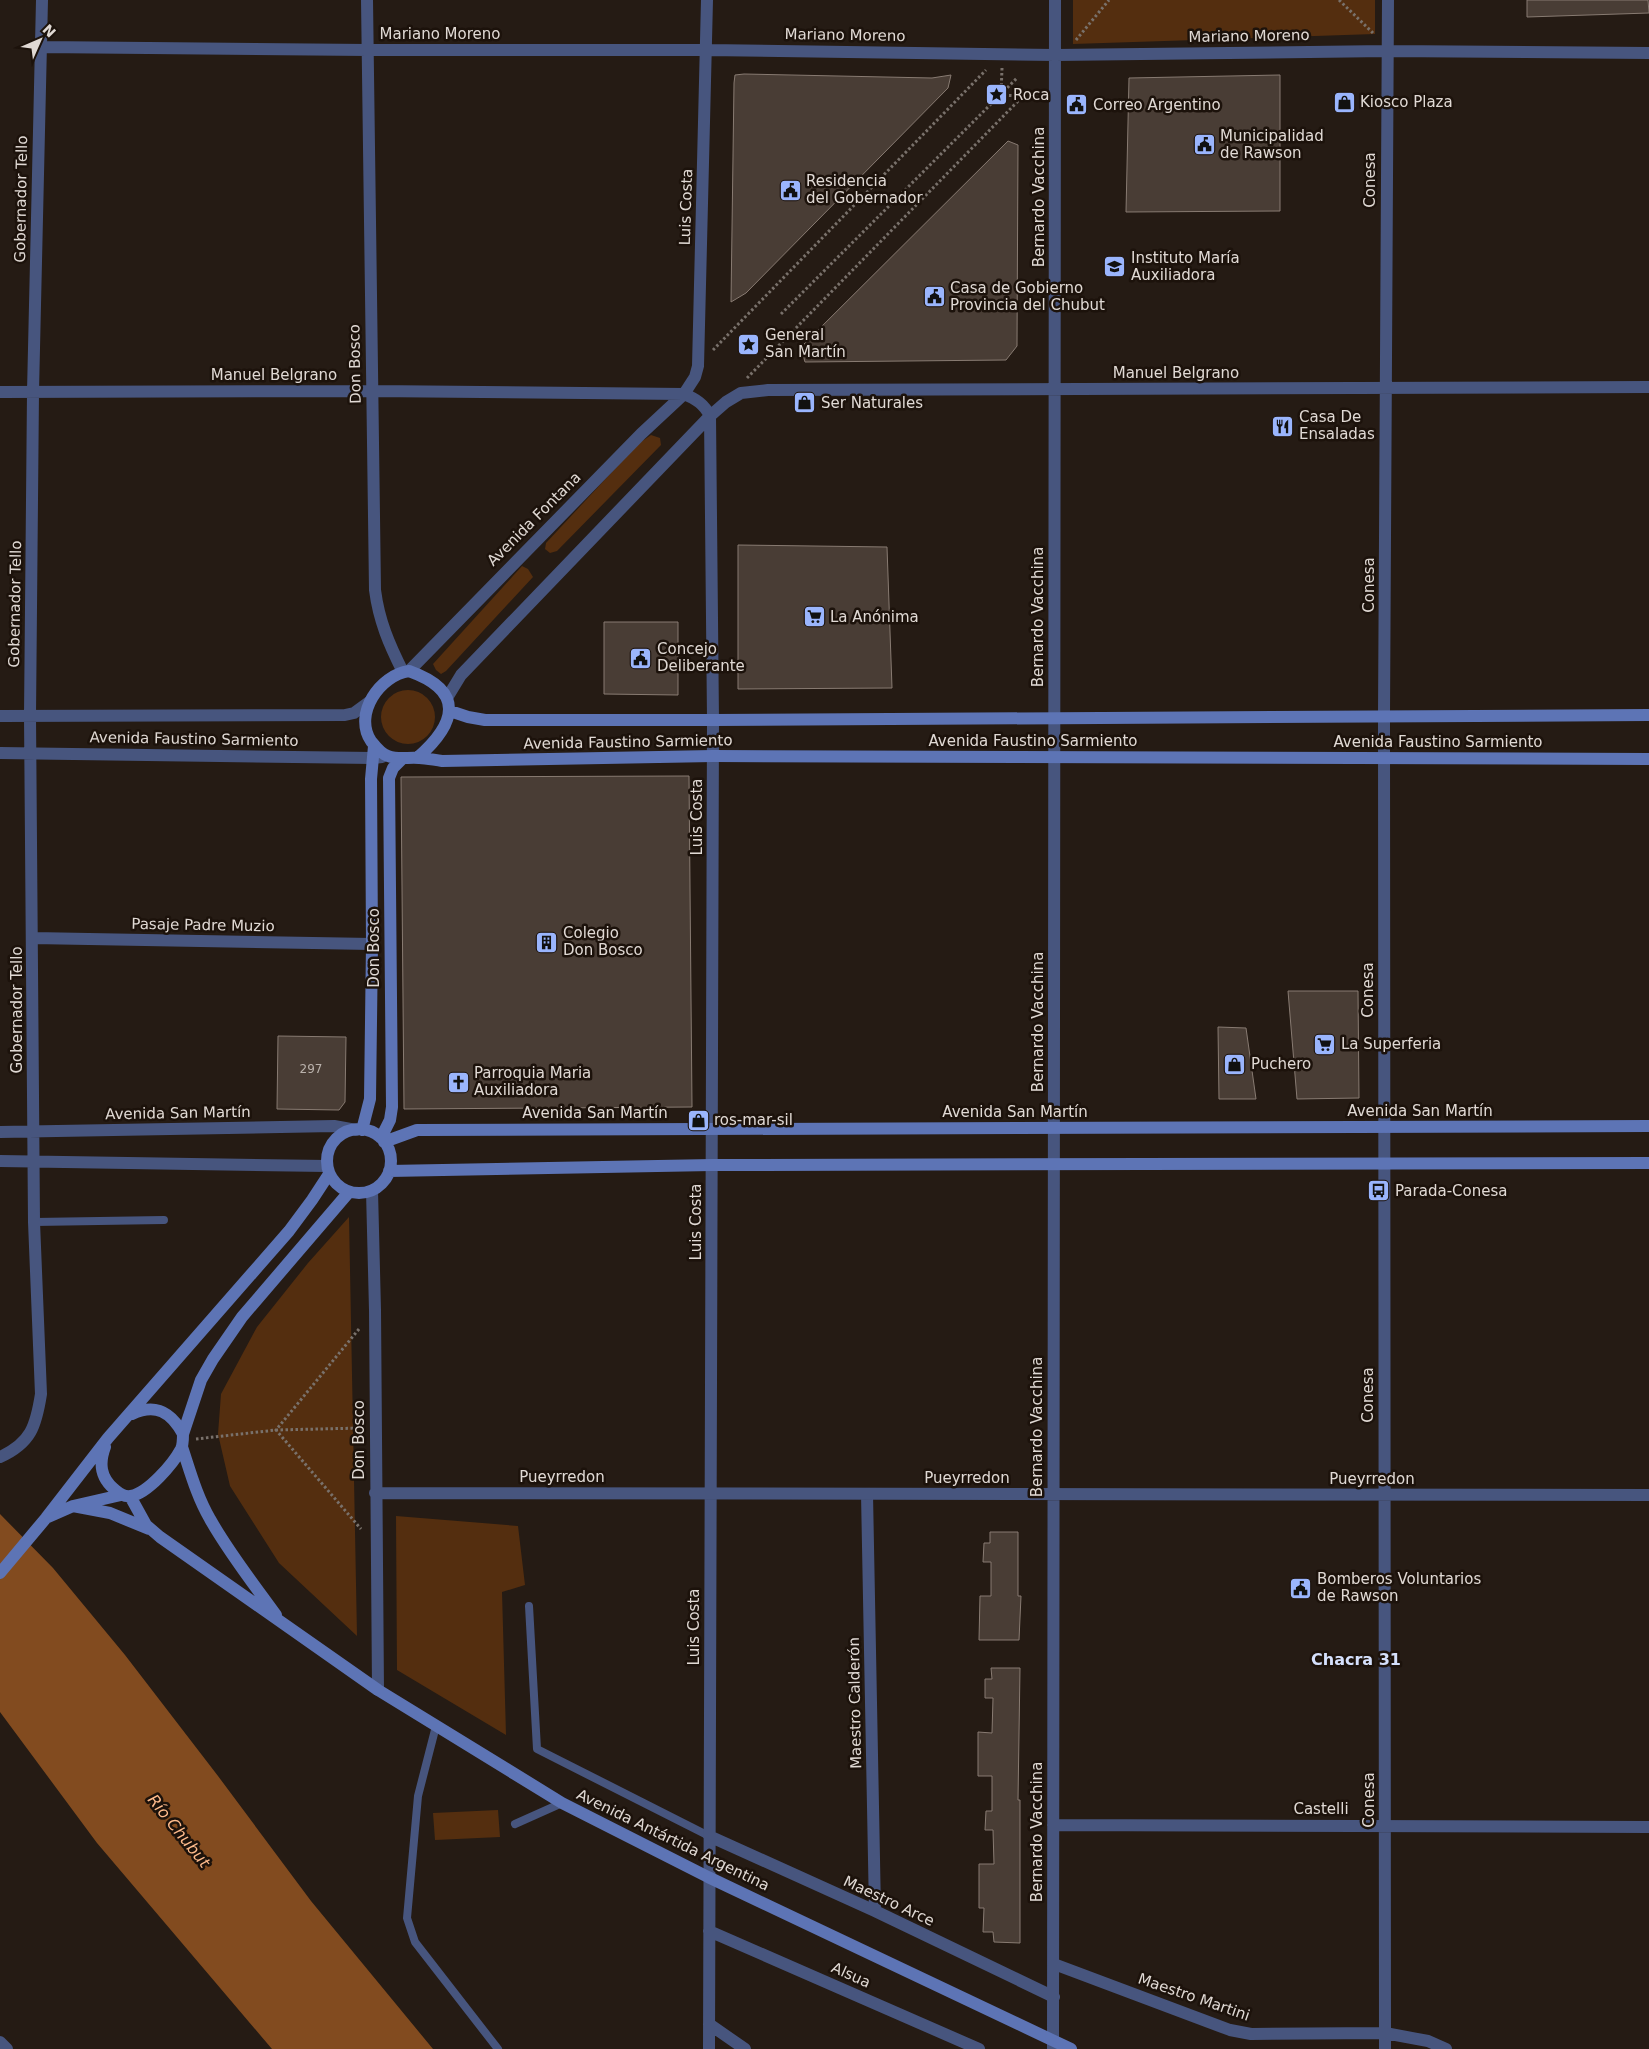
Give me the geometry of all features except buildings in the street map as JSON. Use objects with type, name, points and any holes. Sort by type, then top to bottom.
[{"type":"main road","name":"Avenida Faustino Sarmiento","points":[[369,702],[384,684],[406,671]]},
{"type":"main road","points":[[406,671],[431,680],[447,698],[450,711],[442,733],[418,758]]},
{"type":"main road","points":[[369,702],[364,721],[366,734],[374,752]]},
{"type":"main road","name":"Avenida Faustino Sarmiento","points":[[450,711],[485,720],[1649,715]]},
{"type":"main road","name":"Avenida Faustino Sarmiento","points":[[374,752],[402,759],[418,758],[442,761],[713,756],[1649,759]]},
{"type":"main road","name":"Don Bosco","points":[[359,1130],[370,1099],[372,944],[371,779],[374,752]]},
{"type":"main road","name":"Don Bosco","points":[[382,1140],[390,1120],[392,1107],[389,778],[393,768],[402,759]]},
{"type":"main road","name":"Avenida San Martín","points":[[359,1130],[375,1134],[382,1140],[417,1130],[1649,1126]]},
{"type":"main road","points":[[359,1130],[348,1131],[335,1140],[327,1157],[328,1170],[341,1188],[349,1192],[364,1193],[372,1191],[380,1186],[390,1171],[390,1153],[382,1140]]},
{"type":"main road","points":[[390,1171],[712,1165],[1649,1163]]},
{"type":"main road","points":[[0,1573],[46,1518],[108,1438],[289,1230],[312,1200],[328,1170]]},
{"type":"main road","points":[[46,1518],[73,1506],[139,1492],[152,1484],[173,1460],[183,1440],[201,1380],[218,1352],[242,1317],[349,1192]]},
{"type":"main road","points":[[130,1415],[141,1410],[154,1408],[173,1418],[183,1440]]},
{"type":"main road","points":[[108,1438],[102,1457],[103,1476],[108,1483],[126,1495]]},
{"type":"main road","name":"Avenida Antártida Argentina","points":[[183,1440],[194,1485],[209,1518],[228,1550],[282,1623]]},
{"type":"main road","name":"Avenida Antártida Argentina","points":[[126,1495],[146,1525],[160,1537],[378,1690],[562,1803],[708,1877],[1053,2045],[1071,2049]]},
{"type":"main road","points":[[73,1506],[110,1513],[151,1529]]},
{"type":"street","name":"Gobernador Tello","points":[[0,1457],[16,1449],[27,1440],[37,1419],[41,1394],[34,1222],[30,716],[33,392],[42,0]]},
{"type":"street","name":"Don Bosco","points":[[368,0],[375,590],[378,614],[388,642],[406,671]]},
{"type":"street","name":"Luis Costa","points":[[698,366],[707,0]]},
{"type":"street","name":"Bernardo Vacchina","points":[[1053,2045],[1054,0]]},
{"type":"street","name":"Conesa","points":[[1385,2049],[1384,716],[1388,0]]},
{"type":"street","name":"Mariano Moreno","points":[[40,47],[368,50],[707,50],[1055,55],[1388,51],[1649,53]]},
{"type":"street","name":"Avenida Fontana","points":[[406,671],[627,448],[684,394],[695,377],[698,366]]},
{"type":"street","name":"Manuel Belgrano","points":[[0,392],[372,390],[684,394],[697,400],[705,407],[710,416],[726,402],[741,393],[768,390],[1649,388]]},
{"type":"street","name":"Luis Costa","points":[[709,2049],[708,1877],[712,1494],[713,756],[710,416]]},
{"type":"street","points":[[447,698],[468,668],[710,416]]},
{"type":"street","name":"Avenida Faustino Sarmiento","points":[[0,716],[345,715],[354,713],[369,702]]},
{"type":"street","name":"Avenida Faustino Sarmiento","points":[[0,753],[374,752]]},
{"type":"street","name":"Pasaje Padre Muzio","points":[[33,938],[372,944]]},
{"type":"street","name":"Avenida San Martín","points":[[0,1132],[334,1126],[359,1130]]},
{"type":"street","points":[[0,1161],[328,1170]]},
{"type":"street","name":"Don Bosco","points":[[372,1191],[375,1310],[378,1690]]},
{"type":"street","name":"Pueyrredon","points":[[375,1493],[1649,1495]]},
{"type":"street","name":"Maestro Calderón","points":[[867,1494],[875,1911]]},
{"type":"street","name":"Castelli","points":[[1054,1825],[1649,1826]]},
{"type":"street","name":"Maestro Arce","points":[[709,1836],[875,1911],[1054,1997]]},
{"type":"street","name":"Alsua","points":[[709,1931],[980,2049]]},
{"type":"street","name":"Maestro Martini","points":[[1054,1964],[1230,2030],[1251,2034],[1385,2034],[1428,2041],[1446,2049]]},
{"type":"street","points":[[709,2024],[745,2049]]},
{"type":"street","points":[[0,2042],[7,2049]]},
{"type":"lane","points":[[34,1222],[164,1220]]},
{"type":"lane","points":[[528,1606],[536,1749],[709,1836]]},
{"type":"lane","points":[[436,1726],[418,1796],[407,1918],[415,1942],[498,2049]]},
{"type":"lane","points":[[515,1824],[562,1803]]},
{"type":"path","points":[[1055,55],[1073,44],[1109,0]]},
{"type":"path","points":[[1339,0],[1375,34]]},
{"type":"path","points":[[1000,95],[1003,53]]},
{"type":"path","points":[[698,366],[1003,53]]},
{"type":"path","points":[[781,314],[1017,78]]},
{"type":"path","points":[[1000,95],[1055,98]]},
{"type":"path","points":[[741,393],[748,376],[1023,96]]},
{"type":"path","points":[[276,1430],[375,1310]]},
{"type":"path","points":[[183,1440],[276,1430],[375,1427]]},
{"type":"path","points":[[276,1430],[377,1548]]},
{"type":"shaded area","points":[[1073,0],[1375,0],[1375,34],[1073,44]]},
{"type":"shaded area","points":[[651,435],[660,438],[661,445],[557,551],[550,553],[545,549],[546,543],[638,444]]},
{"type":"shaded area","points":[[522,566],[528,569],[533,577],[446,671],[441,674],[433,664]]},
{"type":"shaded area","points":[[403,690],[413,690],[423,694],[431,702],[435,717],[431,732],[423,740],[413,744],[403,744],[393,740],[385,732],[381,722],[381,712],[385,702],[393,694]]},
{"type":"shaded area","points":[[349,1217],[357,1636],[279,1563],[230,1486],[218,1434],[221,1394],[257,1327],[308,1263]]},
{"type":"shaded area","points":[[396,1516],[518,1526],[525,1585],[502,1592],[506,1735],[397,1670]]},
{"type":"shaded area","points":[[498,1810],[500,1837],[435,1840],[433,1813]]},
{"type":"water","name":"Río Chubut","points":[[0,1514],[53,1568],[125,1655],[311,1901],[433,2049],[272,2049],[97,1843],[0,1712]]},
{"type":"place","name":"Roca","points":[[997,95]]},
{"type":"place","name":"Kiosco Plaza","points":[[1344,102]]},
{"type":"place","name":"Correo Argentino","points":[[1077,105]]},
{"type":"place","name":"Municipalidad de Rawson","points":[[1204,145]]},
{"type":"place","name":"Residencia del Gobernador","points":[[790,190]]},
{"type":"place","name":"Instituto María Auxiliadora","points":[[1115,267]]},
{"type":"place","name":"Casa de Gobierno Provincia del Chubut","points":[[934,297]]},
{"type":"place","name":"General San Martín","points":[[749,344]]},
{"type":"place","name":"Ser Naturales","points":[[805,403]]},
{"type":"place","name":"Casa De Ensaladas","points":[[1283,426]]},
{"type":"place","name":"La Anónima","points":[[814,617]]},
{"type":"place","name":"Concejo Deliberante","points":[[641,658]]},
{"type":"place","name":"Colegio Don Bosco","points":[[547,942]]},
{"type":"place","name":"La Superferia","points":[[1325,1044]]},
{"type":"place","name":"Puchero","points":[[1235,1064]]},
{"type":"place","name":"Parroquia Maria Auxiliadora","points":[[458,1082]]},
{"type":"place","name":"ros-mar-sil","points":[[698,1120]]},
{"type":"place","name":"Parada-Conesa","points":[[1379,1191]]},
{"type":"place","name":"Bomberos Voluntarios de Rawson","points":[[1301,1588]]},
{"type":"district","name":"Chacra 31","points":[[1356,1659]]}]
